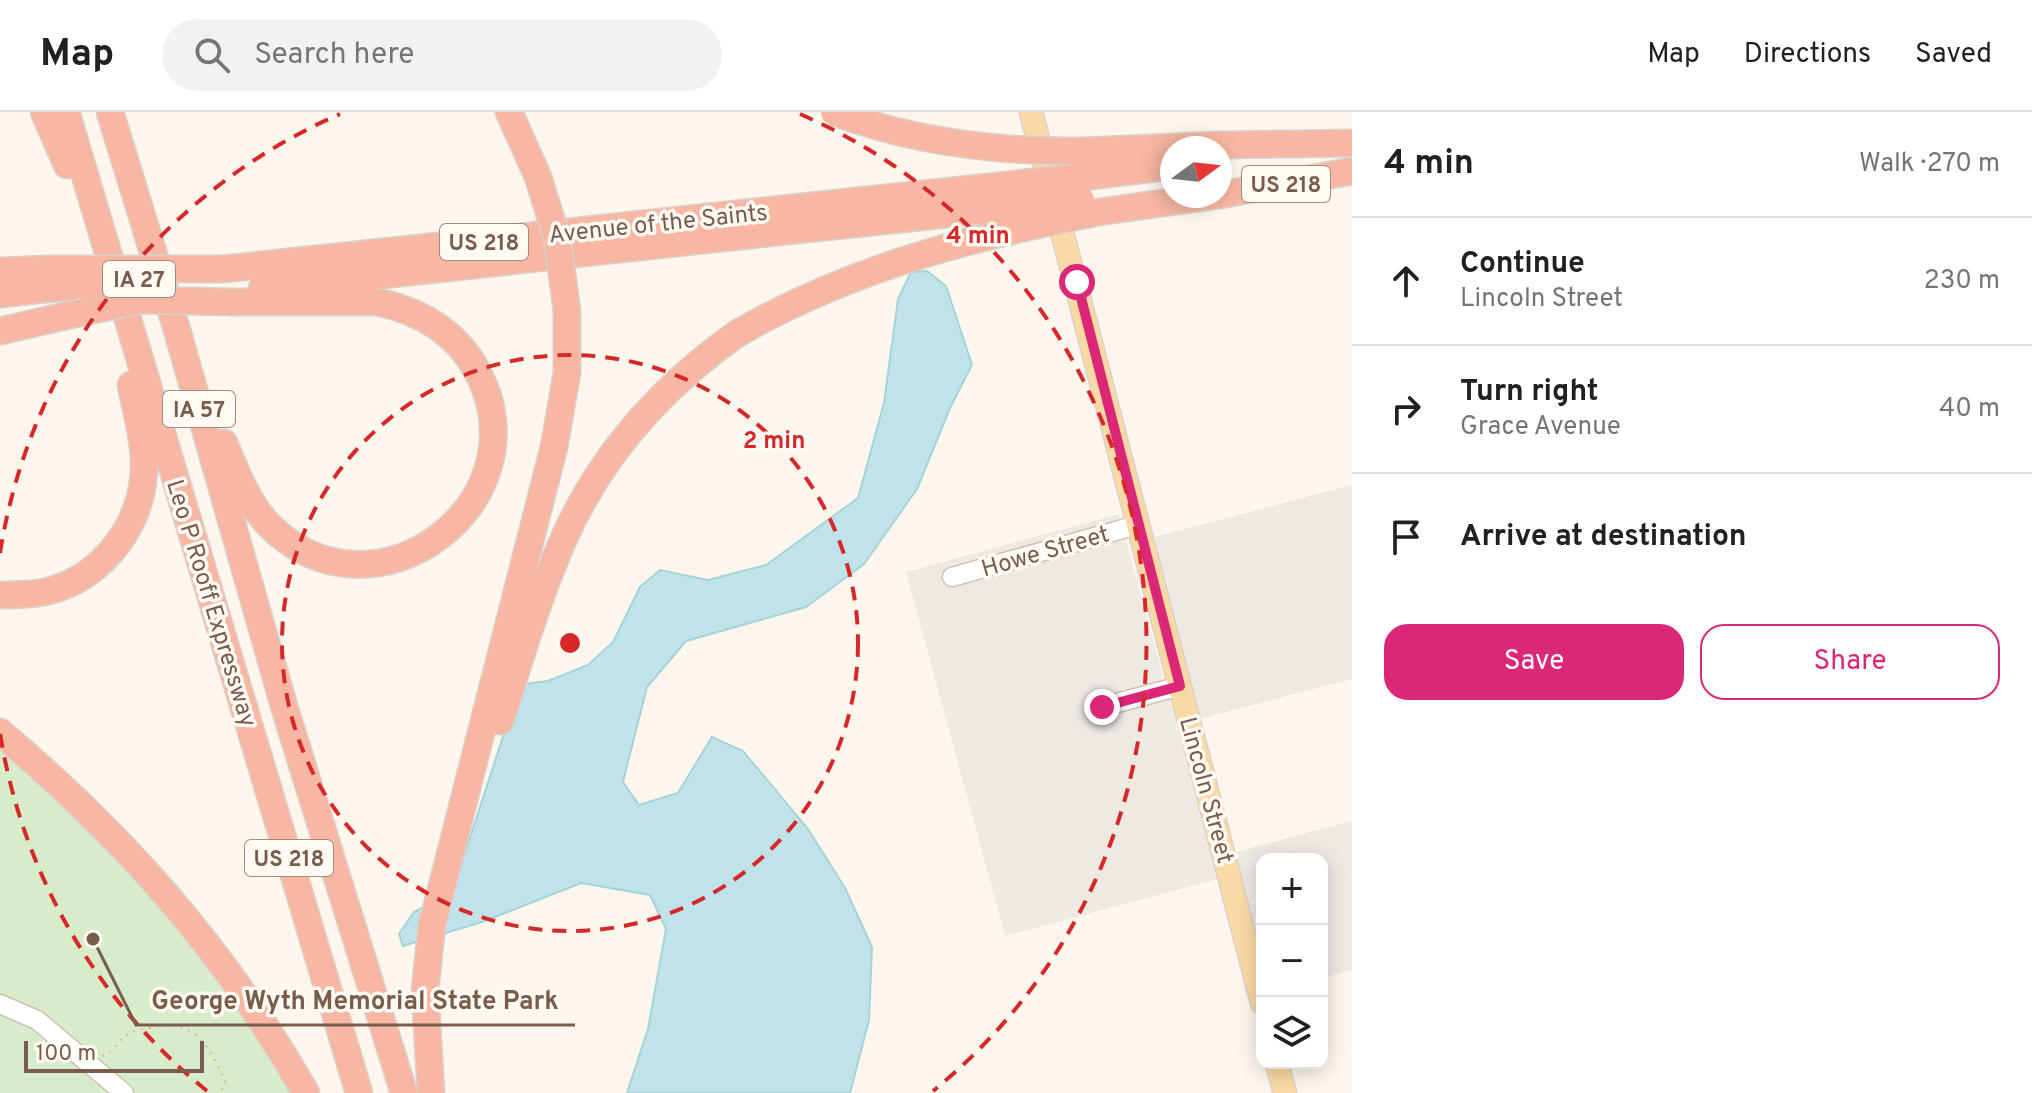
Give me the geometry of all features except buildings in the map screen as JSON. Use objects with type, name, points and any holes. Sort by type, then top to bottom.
[{"type":"highway","name":"US 218","points":[[44,112],[110,263]]},
{"type":"highway","name":"Leo P Rooff Expressway","points":[[66,112],[359,1093]]},
{"type":"highway","name":"Leo P Rooff Expressway","points":[[110,112],[177,330],[284,706],[404,1093]]},
{"type":"highway","points":[[509,112],[538,177],[557,238],[567,311],[567,373],[543,495],[528,600]]},
{"type":"highway","points":[[834,112],[916,135],[1017,150],[1092,184],[1218,145],[1352,144]]},
{"type":"highway","name":"US 218","points":[[1232,159],[1352,144]]},
{"type":"highway","name":"Avenue of the Saints","points":[[0,294],[140,300],[1092,184],[1160,169]]},
{"type":"highway","name":"US 218","points":[[1232,193],[1352,170]]},
{"type":"highway","points":[[1232,183],[1352,170]]},
{"type":"highway","name":"US 218","points":[[431,1093],[425,989],[427,957],[439,891],[528,600],[556,557],[583,499],[625,436],[670,387],[738,333],[800,299],[901,260],[988,235],[1092,184],[1160,191]]},
{"type":"highway","name":"Avenue of the Saints","points":[[1092,184],[1160,189]]},
{"type":"highway","points":[[0,595],[51,590],[85,576],[112,552],[139,505],[144,463],[141,436],[110,263]]},
{"type":"highway","points":[[0,271],[58,295]]},
{"type":"highway","points":[[177,330],[247,495],[257,511],[282,536],[322,558],[369,564],[400,559],[414,553],[429,546],[451,528],[478,493],[488,466],[492,436],[486,392],[473,363],[458,344],[429,320],[397,306],[229,288]]},
{"type":"highway","name":"Avenue of the Saints","points":[[0,315],[58,295],[229,288]]},
{"type":"highway","points":[[0,331],[58,295]]},
{"type":"highway","points":[[0,732],[43,769],[149,872],[262,1019],[306,1093]]},
{"type":"main road","name":"Lincoln Street","points":[[1031,112],[1260,997]]},
{"type":"main road","points":[[1279,1069],[1285,1093]]},
{"type":"street","name":"Howe Street","points":[[952,577],[1137,525]]},
{"type":"street","points":[[1102,707],[1180,686]]},
{"type":"street","points":[[0,1004],[37,1020],[124,1093]]},
{"type":"path","points":[[94,1053],[107,1055],[126,1034],[137,1030],[180,1025],[208,1046],[225,1081],[221,1093]]},
{"type":"shaded area","points":[[1352,485],[1352,679],[1199,719],[1151,538]]},
{"type":"shaded area","points":[[1119,514],[1218,879],[1005,936],[906,572]]},
{"type":"shaded area","points":[[1352,821],[1352,970],[1328,976],[1328,853],[1256,853],[1256,942],[1232,853]]},
{"type":"green space","points":[[0,748],[62,802],[149,892],[226,990],[293,1093],[0,1093]]},
{"type":"water","points":[[927,271],[946,286],[972,365],[950,408],[917,489],[864,564],[806,607],[686,641],[647,687],[623,782],[639,805],[678,793],[712,737],[743,751],[808,829],[845,888],[872,947],[869,1020],[850,1093],[627,1093],[648,1029],[666,929],[650,895],[581,883],[485,921],[403,946],[399,934],[414,912],[452,893],[512,709],[525,684],[548,681],[588,665],[613,642],[640,587],[660,570],[708,580],[766,565],[858,498],[884,403],[898,299],[911,272]]},
{"type":"place","name":"George Wyth Memorial State Park","points":[[93,939]]},
{"type":"route","points":[[1077,282],[1180,686],[1102,707]]}]
